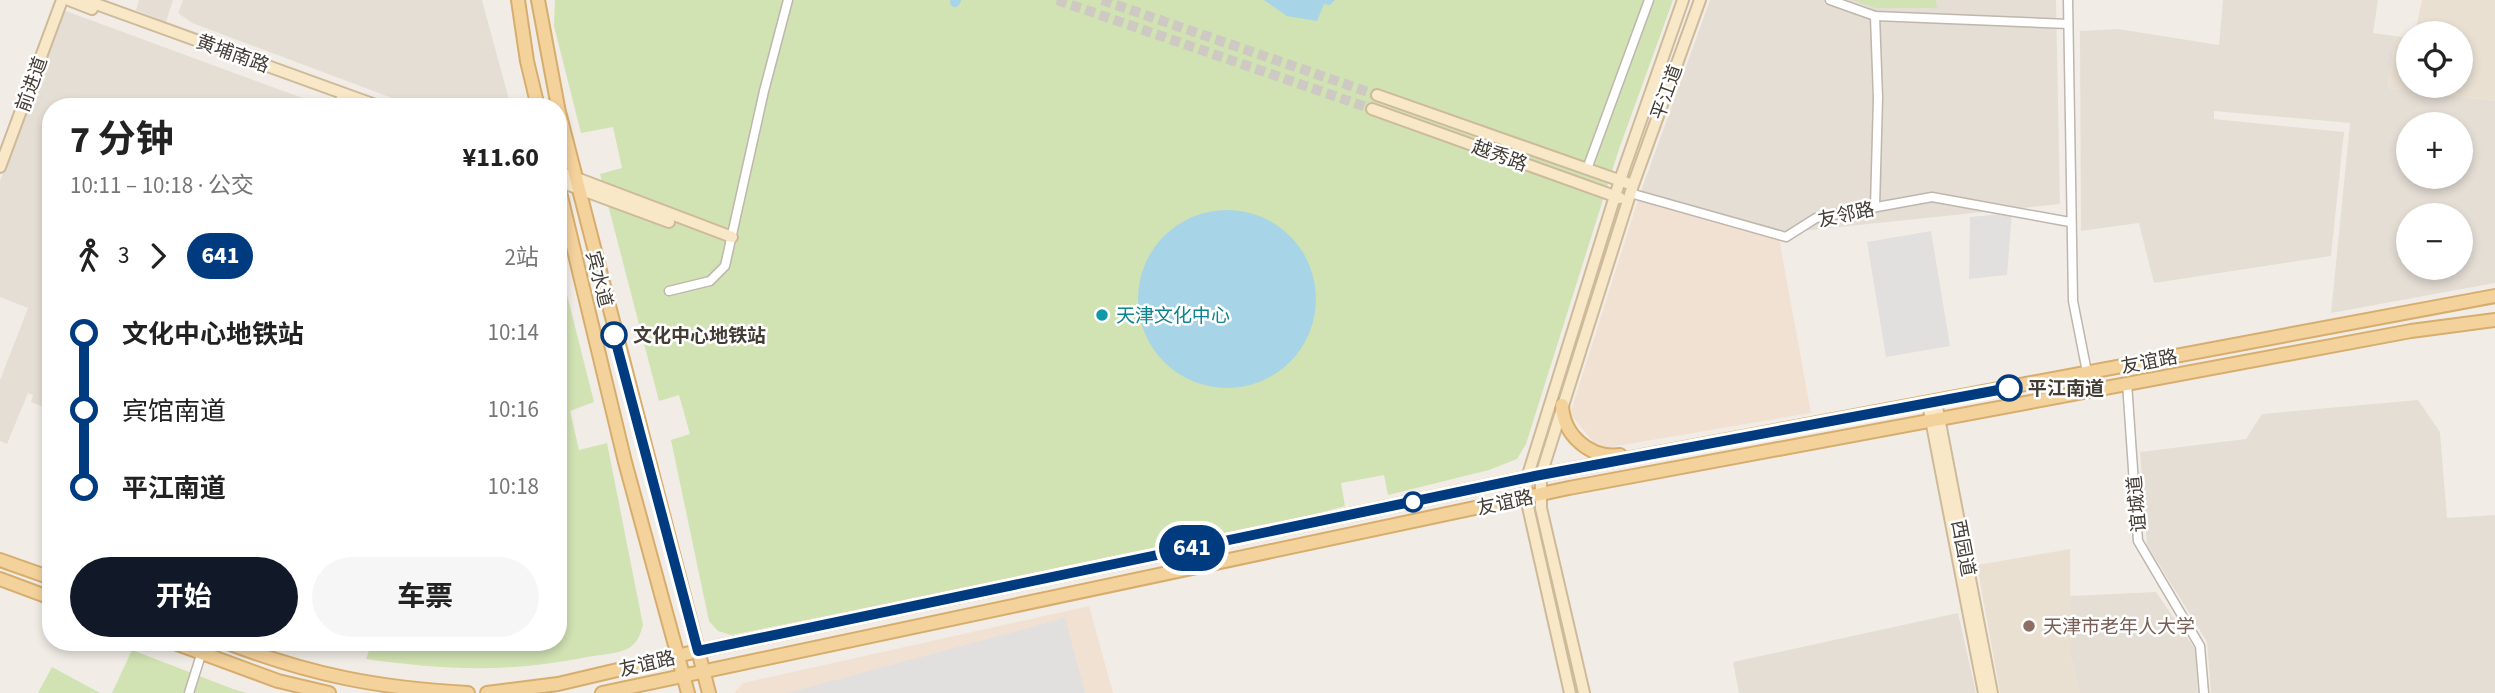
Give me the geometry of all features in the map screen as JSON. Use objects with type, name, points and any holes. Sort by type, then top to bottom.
[{"type":"main road","points":[[518,0],[536,98]]},
{"type":"main road","name":"宾水道","points":[[538,0],[556,98]]},
{"type":"main road","name":"宾水道","points":[[567,143],[709,693]]},
{"type":"main road","name":"宾水道","points":[[567,220],[625,462],[688,693]]},
{"type":"main road","name":"友谊路","points":[[487,693],[558,684],[698,651],[1541,475],[2495,296]]},
{"type":"main road","name":"友谊路","points":[[602,693],[1539,495],[2411,331],[2495,320]]},
{"type":"main road","points":[[1562,405],[1568,428],[1591,450],[1614,456],[1655,454]]},
{"type":"main road","points":[[0,560],[42,576]]},
{"type":"main road","points":[[0,579],[42,595]]},
{"type":"main road","points":[[210,651],[278,681],[329,693]]},
{"type":"main road","points":[[249,651],[298,669],[383,687],[468,693]]},
{"type":"street","name":"前进道","points":[[0,147],[55,0]]},
{"type":"street","name":"前进道","points":[[0,167],[62,0]]},
{"type":"street","name":"黄埔南路","points":[[69,0],[335,98]]},
{"type":"street","name":"黄埔南路","points":[[85,0],[356,98]]},
{"type":"street","points":[[668,288],[714,274],[722,267],[786,0]]},
{"type":"street","points":[[1587,169],[1649,0]]},
{"type":"street","name":"平江道","points":[[1570,693],[1526,498],[1527,478],[1620,180],[1683,0]]},
{"type":"street","name":"平江道","points":[[1584,693],[1539,495],[1541,475],[1630,193],[1700,0]]},
{"type":"street","points":[[1830,0],[1874,16],[2068,24]]},
{"type":"street","points":[[2068,0],[2073,301],[2087,372]]},
{"type":"street","points":[[1874,16],[1878,98],[1875,207]]},
{"type":"street","name":"越秀路","points":[[1372,110],[1615,196],[1630,193],[1620,180],[1377,95]]},
{"type":"street","points":[[567,177],[577,183],[729,240]]},
{"type":"street","points":[[567,182],[577,183]]},
{"type":"street","name":"友邻路","points":[[1630,193],[1786,237],[1816,218],[1932,197],[2070,222]]},
{"type":"street","name":"谊城道","points":[[2127,383],[2138,541],[2200,646],[2204,693]]},
{"type":"street","name":"西园道","points":[[1932,403],[1984,693]]},
{"type":"street","name":"西园道","points":[[1935,420],[1992,693]]},
{"type":"street","points":[[188,693],[202,651]]},
{"type":"shaded area","points":[[139,0],[173,0],[166,22],[136,10]]},
{"type":"shaded area","points":[[183,0],[482,0],[509,98],[392,98],[192,23],[178,13]]},
{"type":"shaded area","points":[[1710,0],[2056,0],[2060,204],[1782,233],[1640,194]]},
{"type":"shaded area","points":[[2223,0],[2378,0],[2373,33],[2395,36],[2388,88],[2396,89],[2396,98],[2470,98],[2495,101],[2495,283],[2331,313],[2350,123],[2214,111],[2214,119],[2344,132],[2331,256],[2154,283],[2139,223],[2081,231],[2080,31],[2118,29],[2219,45]]},
{"type":"shaded area","points":[[2422,0],[2495,0],[2495,101],[2470,98],[2473,98],[2473,21],[2418,21]]},
{"type":"shaded area","points":[[66,11],[303,98],[42,98],[42,406],[31,402],[33,395],[28,393],[7,444],[0,441],[0,380],[28,308],[0,297],[0,181],[62,13]]},
{"type":"shaded area","points":[[2396,36],[2396,89],[2388,88]]},
{"type":"shaded area","points":[[1638,200],[1779,238],[1811,413],[1599,449],[1570,414]]},
{"type":"shaded area","points":[[2012,213],[2007,275],[1969,279],[1970,217]]},
{"type":"shaded area","points":[[1931,231],[1950,346],[1886,357],[1867,242]]},
{"type":"shaded area","points":[[2418,400],[2440,432],[2447,518],[2495,515],[2495,693],[2211,693],[2207,642],[2147,545],[2140,452],[2246,439],[2262,414]]},
{"type":"shaded area","name":"天津市老年人大学","points":[[2070,549],[2071,656],[2079,693],[2000,693],[1977,565]]},
{"type":"shaded area","points":[[2156,592],[2195,649],[2198,693],[2079,693],[2071,656],[2070,596]]},
{"type":"shaded area","points":[[1089,606],[1113,693],[734,693],[743,683]]},
{"type":"shaded area","points":[[1958,613],[1976,693],[1739,693],[1733,662]]},
{"type":"shaded area","points":[[1065,618],[1085,693],[787,693]]},
{"type":"green space","name":"天津文化中心","points":[[555,0],[1673,0],[1618,152],[1526,444],[1517,459],[1489,470],[1388,495],[1384,475],[1341,483],[1345,506],[1246,532],[731,635],[718,631],[709,621],[671,440],[690,434],[679,395],[659,401],[600,174],[622,168],[613,127],[581,133],[554,26]]},
{"type":"green space","points":[[1853,0],[1936,0],[1937,8],[1875,8]]},
{"type":"green space","points":[[567,295],[594,402],[570,411],[579,450],[607,443],[643,625],[638,638],[629,648],[619,652],[530,666],[422,666],[366,659],[369,651],[567,651]]},
{"type":"green space","points":[[132,651],[135,651],[247,693],[112,693]]},
{"type":"green space","points":[[52,667],[100,693],[38,693]]},
{"type":"water","points":[[1264,0],[1335,0],[1330,5],[1324,4],[1317,21],[1287,16]]},
{"type":"water","points":[[1227,210],[1261,217],[1290,236],[1309,265],[1316,299],[1309,333],[1290,362],[1261,381],[1227,388],[1193,381],[1164,362],[1145,333],[1138,299],[1145,265],[1164,236],[1193,217]]},
{"type":"tunnel","points":[[1057,0],[1372,109]]},
{"type":"tunnel","points":[[1102,0],[1377,95]]},
{"type":"bus line","name":"641","points":[[614,335],[698,651],[1535,476],[2009,388]]},
{"type":"place","name":"天津文化中心","points":[[1102,315]]},
{"type":"place","name":"文化中心地铁站","points":[[614,335]]},
{"type":"place","name":"平江南道","points":[[2009,388]]},
{"type":"place","name":"天津市老年人大学","points":[[2029,626]]}]
